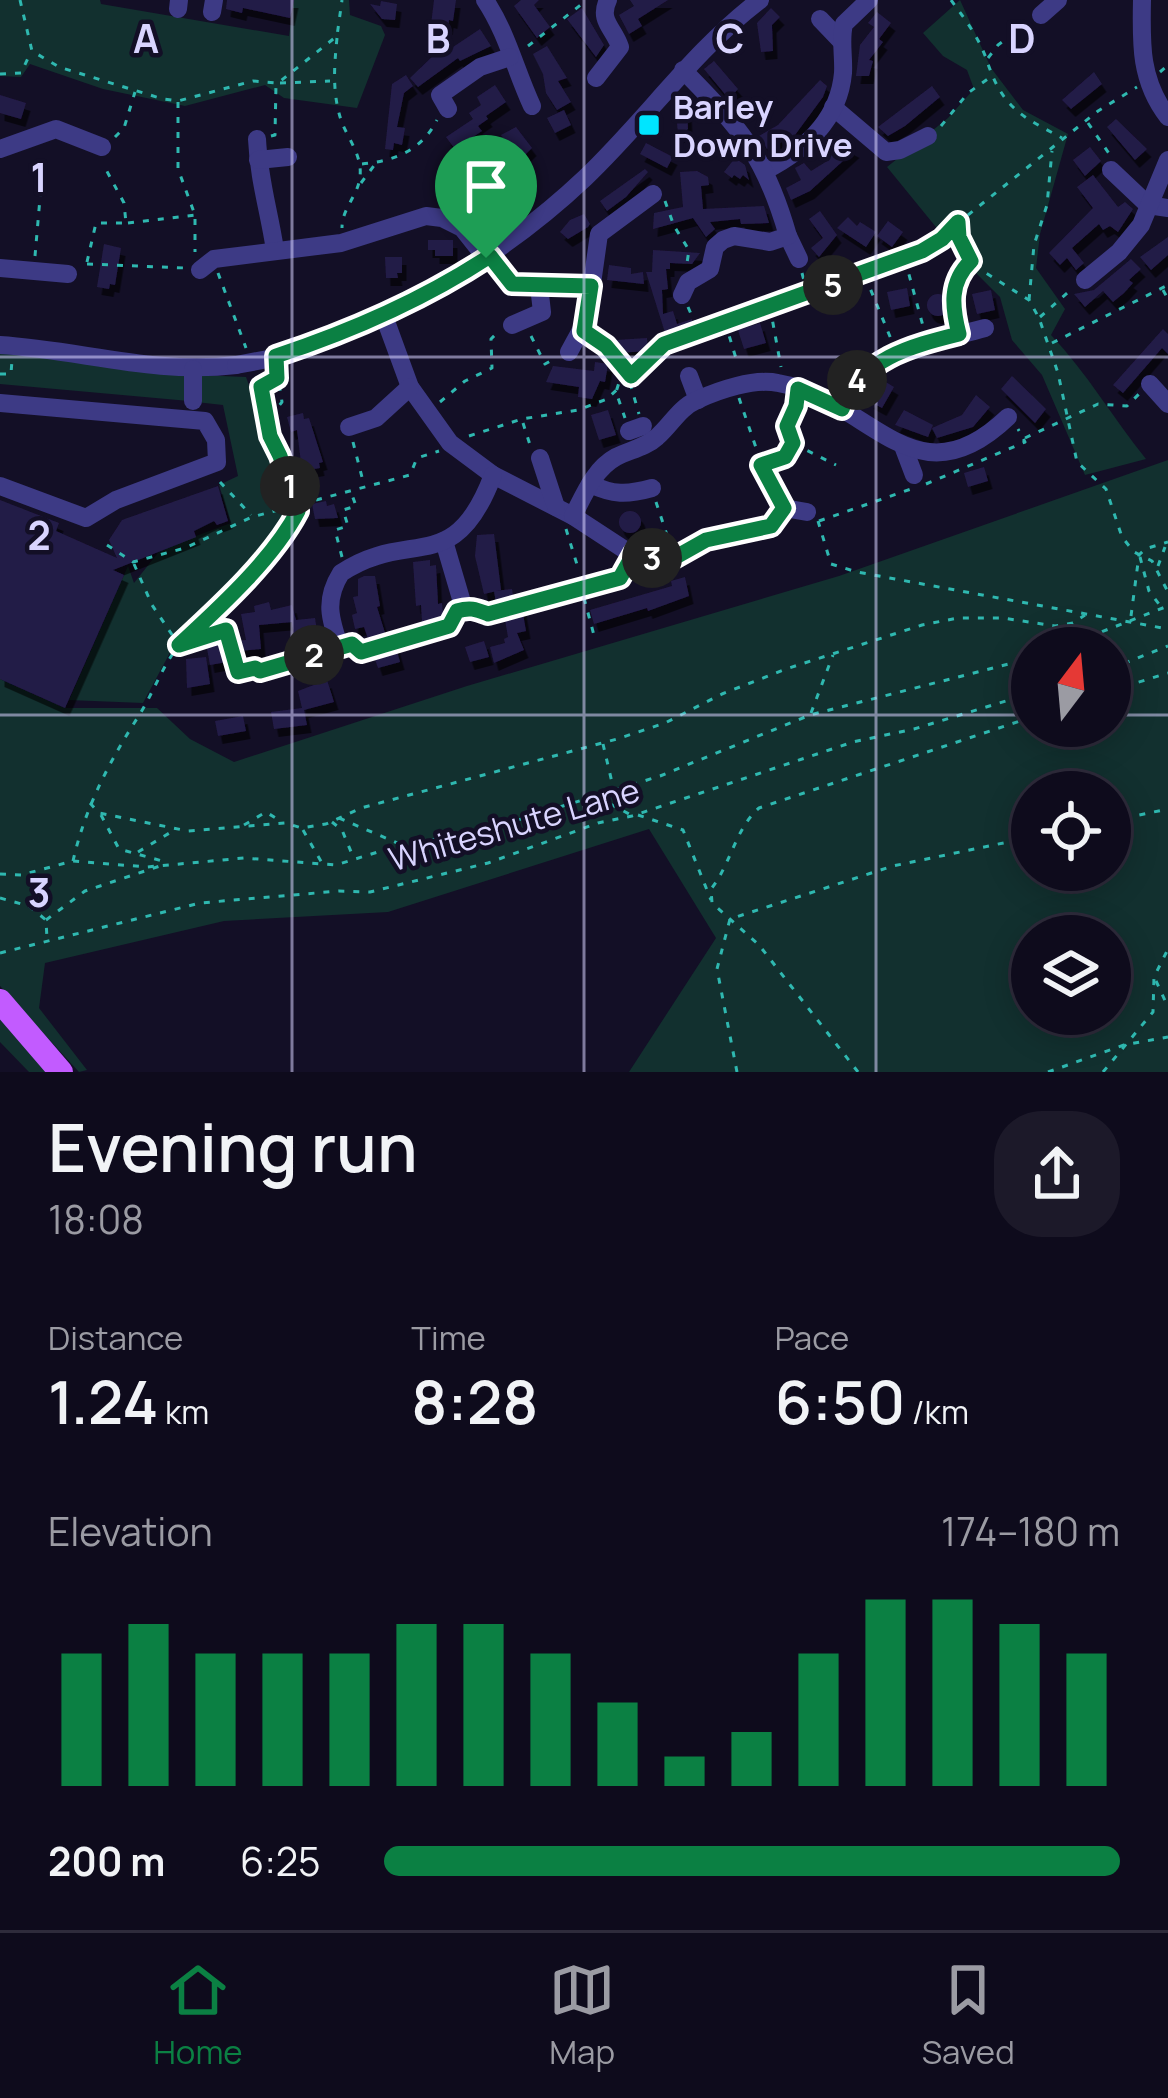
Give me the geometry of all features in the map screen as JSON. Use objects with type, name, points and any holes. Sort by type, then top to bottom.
[{"type":"main road","points":[[0,1001],[61,1072]]},
{"type":"street","points":[[484,0],[503,27],[521,97]]},
{"type":"street","points":[[596,78],[627,52],[604,20],[608,0]]},
{"type":"street","points":[[7,346],[193,369],[272,358],[384,316],[442,286],[527,230],[589,175],[683,70],[760,0]]},
{"type":"street","points":[[766,170],[810,141],[833,107],[842,85],[844,24],[869,0]]},
{"type":"street","points":[[1041,15],[1058,0]]},
{"type":"street","points":[[1142,0],[1141,48],[1147,82],[1168,117]]},
{"type":"street","points":[[820,20],[842,41]]},
{"type":"street","points":[[448,110],[440,95],[480,67],[510,55]]},
{"type":"street","points":[[683,70],[725,113],[766,170],[799,259]]},
{"type":"street","points":[[833,107],[886,152],[928,136]]},
{"type":"street","points":[[0,149],[56,129],[102,148]]},
{"type":"street","points":[[257,139],[259,185],[275,250]]},
{"type":"street","points":[[879,175],[886,152]]},
{"type":"street","points":[[258,160],[288,158]]},
{"type":"street","points":[[1084,280],[1120,252],[1158,207],[1168,160]]},
{"type":"street","points":[[1111,170],[1158,207]]},
{"type":"street","points":[[568,352],[584,331],[599,234],[653,194]]},
{"type":"street","points":[[210,274],[214,260],[341,243],[426,216],[462,228],[512,284],[591,286]]},
{"type":"street","points":[[685,289],[710,268],[715,248],[723,240],[734,236],[770,242],[788,236]]},
{"type":"street","points":[[0,268],[68,274]]},
{"type":"street","points":[[518,323],[542,312],[539,286]]},
{"type":"street","points":[[384,316],[410,387],[450,443],[493,475],[634,553],[674,558],[706,540],[771,526],[784,508]]},
{"type":"street","points":[[842,409],[850,386],[897,353],[985,328]]},
{"type":"street","points":[[738,365],[739,387]]},
{"type":"street","points":[[193,369],[193,401]]},
{"type":"street","points":[[565,512],[637,433],[698,400],[778,374],[903,446],[926,454],[947,454],[1012,423]]},
{"type":"street","points":[[689,376],[698,400]]},
{"type":"street","points":[[1150,384],[1167,403]]},
{"type":"street","points":[[349,427],[376,418],[410,387]]},
{"type":"street","points":[[0,403],[205,421],[216,440],[217,462],[116,500],[86,518],[0,486]]},
{"type":"street","points":[[903,446],[914,475]]},
{"type":"street","points":[[540,458],[565,512]]},
{"type":"street","points":[[260,671],[346,646],[329,616],[329,598],[346,569],[462,532],[493,475]]},
{"type":"street","points":[[590,484],[610,493],[652,488]]},
{"type":"street","points":[[774,484],[784,508]]},
{"type":"street","points":[[784,508],[812,516]]},
{"type":"street","points":[[444,541],[464,609]]},
{"type":"street","points":[[581,586],[620,578],[634,553]]},
{"type":"path","points":[[0,74],[21,73],[32,51],[20,0]]},
{"type":"path","points":[[341,243],[342,214],[356,196],[360,165],[342,122],[333,81],[342,0]]},
{"type":"path","points":[[510,55],[532,44],[587,0]]},
{"type":"path","points":[[951,0],[970,25],[990,77],[1016,110],[1064,139]]},
{"type":"path","points":[[987,60],[998,45],[1041,15]]},
{"type":"path","points":[[257,139],[275,135],[277,84],[338,36]]},
{"type":"path","points":[[32,51],[59,67],[178,100],[254,81],[333,81]]},
{"type":"path","points":[[133,562],[185,548],[252,517],[410,475],[417,458],[450,443],[522,419],[578,410],[616,392],[664,344],[905,259],[942,239],[1086,121],[1168,65]]},
{"type":"path","points":[[928,136],[990,77]]},
{"type":"path","points":[[126,223],[124,203],[103,165],[102,148],[124,128],[136,90]]},
{"type":"path","points":[[178,100],[178,169],[195,215],[194,248],[261,387],[274,406],[281,406],[272,358]]},
{"type":"path","points":[[360,165],[404,154],[427,140],[439,116],[448,110]]},
{"type":"path","points":[[1086,121],[1112,156],[1106,162],[1111,170]]},
{"type":"path","points":[[34,269],[39,181],[48,130]]},
{"type":"path","points":[[1029,300],[1052,149]]},
{"type":"path","points":[[359,184],[376,163]]},
{"type":"path","points":[[653,194],[667,202],[674,226],[689,250],[685,289],[699,333]]},
{"type":"path","points":[[195,215],[96,224],[87,264],[210,274]]},
{"type":"path","points":[[958,222],[969,258],[1029,300],[1039,318],[1077,462],[1106,489],[1122,537],[1139,555],[1149,591],[1165,607],[1111,627]]},
{"type":"path","points":[[959,334],[952,296],[969,258]]},
{"type":"path","points":[[799,259],[807,292]]},
{"type":"path","points":[[905,259],[928,343]]},
{"type":"path","points":[[865,274],[897,353]]},
{"type":"path","points":[[1039,318],[1084,280]]},
{"type":"path","points":[[1049,345],[1165,287],[1168,299]]},
{"type":"path","points":[[770,306],[778,374]]},
{"type":"path","points":[[725,320],[738,365]]},
{"type":"path","points":[[429,410],[465,381],[493,368],[491,339],[502,327],[518,323],[545,364],[568,352]]},
{"type":"path","points":[[584,331],[606,346],[630,379],[637,433]]},
{"type":"path","points":[[0,374],[11,374],[7,346]]},
{"type":"path","points":[[623,368],[616,392],[637,433]]},
{"type":"path","points":[[261,387],[277,378]]},
{"type":"path","points":[[1012,423],[1068,417],[1097,404],[1127,406],[1150,384]]},
{"type":"path","points":[[73,860],[90,803],[179,645],[219,608],[292,522],[297,505],[270,436],[261,387]]},
{"type":"path","points":[[739,387],[761,465],[774,484]]},
{"type":"path","points":[[798,389],[787,426],[793,443],[836,465]]},
{"type":"path","points":[[522,419],[531,449],[540,458]]},
{"type":"path","points":[[349,427],[364,487]]},
{"type":"path","points":[[761,465],[785,457],[793,443]]},
{"type":"path","points":[[220,482],[252,517]]},
{"type":"path","points":[[346,569],[334,530],[348,526],[343,510],[356,506],[350,490]]},
{"type":"path","points":[[812,516],[831,564],[1168,629]]},
{"type":"path","points":[[1130,620],[1139,555],[1167,543]]},
{"type":"path","points":[[1158,568],[1167,543]]},
{"type":"path","points":[[107,545],[133,562],[152,605],[179,645]]},
{"type":"path","points":[[1139,555],[1148,556],[1158,568],[1168,592]]},
{"type":"path","points":[[346,646],[361,652],[449,626],[464,609],[488,614],[581,586]]},
{"type":"path","points":[[219,608],[238,672],[260,671]]},
{"type":"path","points":[[243,826],[266,812],[302,828],[603,742],[665,722],[722,694],[922,625],[958,618],[1003,618],[1054,626],[1085,615]]},
{"type":"path","points":[[179,645],[226,630]]},
{"type":"path","points":[[1131,661],[1168,646]]},
{"type":"path","points":[[810,715],[834,653]]},
{"type":"path","points":[[0,874],[21,875],[73,860],[147,867],[244,858],[322,864],[354,859],[508,824],[614,791],[810,715],[1011,663]]},
{"type":"path","points":[[1131,684],[1168,673]]},
{"type":"path","name":"Whiteshute Lane","points":[[0,952],[200,903],[370,892],[488,862],[854,742],[1011,700]]},
{"type":"path","points":[[712,903],[711,889],[746,819],[759,808],[1011,724]]},
{"type":"path","points":[[603,742],[614,791]]},
{"type":"path","points":[[596,797],[682,830],[712,903],[759,946],[858,1072]]},
{"type":"path","points":[[90,803],[119,849],[167,862]]},
{"type":"path","points":[[1131,817],[1168,809]]},
{"type":"path","points":[[100,813],[188,831],[285,823]]},
{"type":"path","points":[[337,818],[404,846]]},
{"type":"path","points":[[330,821],[342,830],[354,859]]},
{"type":"path","points":[[136,853],[177,828]]},
{"type":"path","points":[[302,828],[322,864]]},
{"type":"path","points":[[730,919],[892,866],[1011,841]]},
{"type":"path","points":[[46,920],[86,891],[167,862]]},
{"type":"path","points":[[0,898],[29,906],[46,920]]},
{"type":"path","points":[[730,919],[717,969],[737,1072]]},
{"type":"path","points":[[46,920],[46,941]]},
{"type":"path","points":[[1103,1072],[1153,1012],[1154,977],[1168,949]]},
{"type":"path","points":[[1154,977],[1168,1007]]},
{"type":"path","points":[[1048,1072],[1124,1045],[1168,1037]]},
{"type":"green space","points":[[0,0],[100,0],[101,4],[289,36],[294,0],[349,0],[350,15],[381,26],[385,35],[357,108],[284,98],[265,85],[185,106],[103,89],[30,64],[21,77],[0,76]]},
{"type":"green space","points":[[960,0],[991,68],[1023,110],[1068,134],[1040,234],[1036,268],[1065,309],[1051,335],[1146,459],[1085,475],[1042,375],[1012,340],[1000,297],[962,259],[887,167],[948,118],[974,89],[967,70],[943,56],[923,33]]},
{"type":"green space","points":[[0,351],[188,374],[189,401],[0,384]]},
{"type":"green space","points":[[197,375],[246,377],[294,519],[273,554],[173,647],[143,703],[69,700],[128,566],[134,583],[161,549],[231,523],[219,485],[238,476],[223,405],[196,402]]},
{"type":"green space","points":[[1168,460],[1168,1072],[629,1072],[716,938],[649,829],[388,912],[224,921],[45,963],[39,1008],[87,1070],[79,1072],[0,986],[0,679],[65,708],[157,708],[190,739],[234,762],[467,686],[839,576]]},
{"type":"green space","points":[[0,1013],[50,1072],[29,1072],[0,1042]]},
{"type":"building","points":[[227,0],[294,0],[290,18],[226,9]]},
{"type":"building","points":[[434,0],[456,0],[448,27],[431,25]]},
{"type":"building","points":[[521,0],[539,0],[534,5],[550,27],[537,38],[514,6]]},
{"type":"building","points":[[630,0],[668,0],[638,19],[642,26],[629,34],[619,15],[634,6]]},
{"type":"building","points":[[381,1],[397,4],[395,20],[382,19],[370,4],[380,6]]},
{"type":"building","points":[[582,8],[604,45],[596,57],[567,19]]},
{"type":"building","points":[[771,8],[780,17],[772,25],[773,51],[761,52],[757,23]]},
{"type":"building","points":[[877,12],[891,23],[869,60],[873,61],[869,76],[856,76],[860,45],[874,27],[868,23]]},
{"type":"building","points":[[480,29],[491,46],[458,58],[418,87],[410,78],[436,53],[445,47],[444,53]]},
{"type":"building","points":[[547,46],[567,78],[558,81],[571,102],[557,110],[533,54]]},
{"type":"building","points":[[714,61],[738,89],[729,99],[704,69]]},
{"type":"building","points":[[1094,72],[1102,84],[1071,109],[1062,100]]},
{"type":"building","points":[[406,75],[413,86],[404,93],[397,127],[405,128],[402,145],[394,143],[393,150],[385,149],[392,84]]},
{"type":"building","points":[[820,80],[827,86],[823,97],[795,135],[767,149],[759,136],[778,125]]},
{"type":"building","points":[[495,85],[506,102],[486,116],[478,126],[482,131],[455,149],[446,137],[473,119],[469,113],[481,105],[477,97]]},
{"type":"building","points":[[932,86],[940,97],[905,126],[888,136],[878,127]]},
{"type":"building","points":[[0,95],[26,103],[21,119],[0,113]]},
{"type":"building","points":[[687,108],[688,129],[678,136],[676,109]]},
{"type":"building","points":[[564,110],[571,125],[555,133],[547,118]]},
{"type":"building","points":[[1116,119],[1147,149],[1135,160],[1107,127]]},
{"type":"building","points":[[516,127],[532,148],[520,160],[501,135]]},
{"type":"building","points":[[646,143],[673,157],[667,168],[640,154]]},
{"type":"building","points":[[842,143],[855,150],[810,191],[791,200],[786,188],[801,180],[795,168],[804,163],[811,171],[829,160]]},
{"type":"building","points":[[1090,147],[1101,161],[1085,176],[1073,160]]},
{"type":"building","points":[[735,158],[745,165],[749,180],[724,172]]},
{"type":"building","points":[[645,169],[648,172],[626,197],[607,211],[600,201]]},
{"type":"building","points":[[697,171],[708,177],[709,185],[701,186],[703,209],[764,206],[769,223],[710,222],[715,229],[706,237],[693,218],[653,229],[654,213],[683,207],[680,172]]},
{"type":"building","points":[[1093,175],[1118,207],[1125,202],[1133,209],[1118,232],[1110,226],[1103,230],[1099,224],[1072,248],[1084,263],[1076,270],[1067,258],[1060,265],[1049,253],[1093,208],[1077,187]]},
{"type":"building","points":[[820,211],[837,235],[819,257],[811,248],[823,238],[809,219]]},
{"type":"building","points":[[584,214],[588,227],[568,239],[560,232],[570,220]]},
{"type":"building","points":[[848,217],[857,226],[860,222],[876,232],[866,247],[837,228]]},
{"type":"building","points":[[888,221],[903,232],[892,247],[877,236]]},
{"type":"building","points":[[1168,237],[1168,255],[1151,270],[1140,257]]},
{"type":"building","points":[[428,240],[453,240],[453,256],[435,256],[435,250],[428,250]]},
{"type":"building","points":[[104,244],[121,248],[115,285],[110,284],[109,289],[97,287]]},
{"type":"building","points":[[653,250],[700,253],[692,264],[670,263],[666,269],[663,314],[673,311],[677,324],[692,319],[695,329],[667,339],[646,272],[652,272]]},
{"type":"building","points":[[385,257],[402,257],[398,278],[386,278]]},
{"type":"building","points":[[1131,259],[1141,269],[1113,302],[1103,291],[1085,307],[1074,294],[1094,290]]},
{"type":"building","points":[[609,265],[631,268],[631,274],[643,272],[644,284],[607,280]]},
{"type":"building","points":[[907,288],[910,306],[891,310],[887,292]]},
{"type":"building","points":[[991,290],[995,310],[977,314],[972,294]]},
{"type":"building","points":[[938,294],[949,305],[938,316],[927,305]]},
{"type":"building","points":[[760,323],[766,343],[744,349],[738,330]]},
{"type":"building","points":[[1163,329],[1168,334],[1168,354],[1162,348],[1123,393],[1113,385]]},
{"type":"building","points":[[647,338],[648,351],[617,353],[616,340]]},
{"type":"building","points":[[595,362],[608,364],[605,382],[600,381],[592,399],[578,397],[579,387],[546,382],[553,366],[594,371]]},
{"type":"building","points":[[1012,376],[1046,409],[1035,423],[1001,389]]},
{"type":"building","points":[[884,381],[894,387],[882,408],[869,401]]},
{"type":"building","points":[[976,395],[990,407],[973,427],[937,438],[932,428],[962,415]]},
{"type":"building","points":[[608,410],[616,435],[599,440],[591,415]]},
{"type":"building","points":[[904,410],[933,425],[928,437],[895,425]]},
{"type":"building","points":[[303,413],[304,419],[309,418],[323,462],[320,468],[302,471],[297,430],[291,432],[287,417]]},
{"type":"building","points":[[984,467],[988,481],[968,487],[964,473]]},
{"type":"building","points":[[218,486],[228,521],[217,525],[214,521],[194,531],[196,537],[113,570],[124,575],[65,708],[0,679],[0,500],[59,523],[56,531],[117,558],[109,540],[122,520]]},
{"type":"building","points":[[326,501],[327,506],[334,504],[338,518],[315,519],[312,504]]},
{"type":"building","points":[[630,511],[641,522],[630,533],[619,522]]},
{"type":"building","points":[[494,534],[501,590],[484,594],[475,556],[477,535]]},
{"type":"building","points":[[430,560],[430,566],[436,565],[438,604],[442,603],[443,613],[440,620],[422,621],[421,605],[416,606],[413,562]]},
{"type":"building","points":[[375,576],[377,607],[389,646],[395,644],[400,662],[378,668],[364,627],[355,629],[353,597],[358,596],[358,579]]},
{"type":"building","points":[[685,577],[689,596],[594,624],[590,610],[672,586],[671,581]]},
{"type":"building","points":[[512,589],[515,609],[522,608],[526,631],[517,633],[524,650],[494,663],[490,647],[505,643],[508,637],[503,608],[497,609],[494,591]]},
{"type":"building","points":[[269,602],[271,610],[292,605],[296,620],[315,618],[318,638],[295,641],[292,622],[259,625],[261,649],[225,652],[227,662],[210,665],[206,643],[246,640],[241,614],[255,612],[254,606]]},
{"type":"building","points":[[484,641],[489,657],[470,662],[465,647]]},
{"type":"building","points":[[206,657],[210,684],[187,688],[186,659]]},
{"type":"building","points":[[327,680],[334,702],[304,710],[307,725],[274,729],[271,712],[302,708],[298,691]]},
{"type":"building","points":[[243,716],[246,731],[218,736],[215,721]]},
{"type":"place","name":"Barley Down Drive","points":[[649,125]]},
{"type":"route","points":[[958,222],[959,237],[971,261],[963,268],[952,296],[959,334],[886,358],[850,386],[842,409],[798,389],[787,426],[793,443],[785,457],[761,465],[784,508],[771,526],[706,540],[674,558],[634,553],[620,578],[488,614],[472,607],[457,611],[449,626],[361,652],[352,644],[260,671],[238,672],[226,630],[179,645],[219,608],[298,511],[270,436],[261,387],[277,378],[276,356],[384,316],[486,258],[490,256],[512,284],[591,286],[584,331],[606,346],[631,376],[664,344],[922,251],[958,222]]}]
